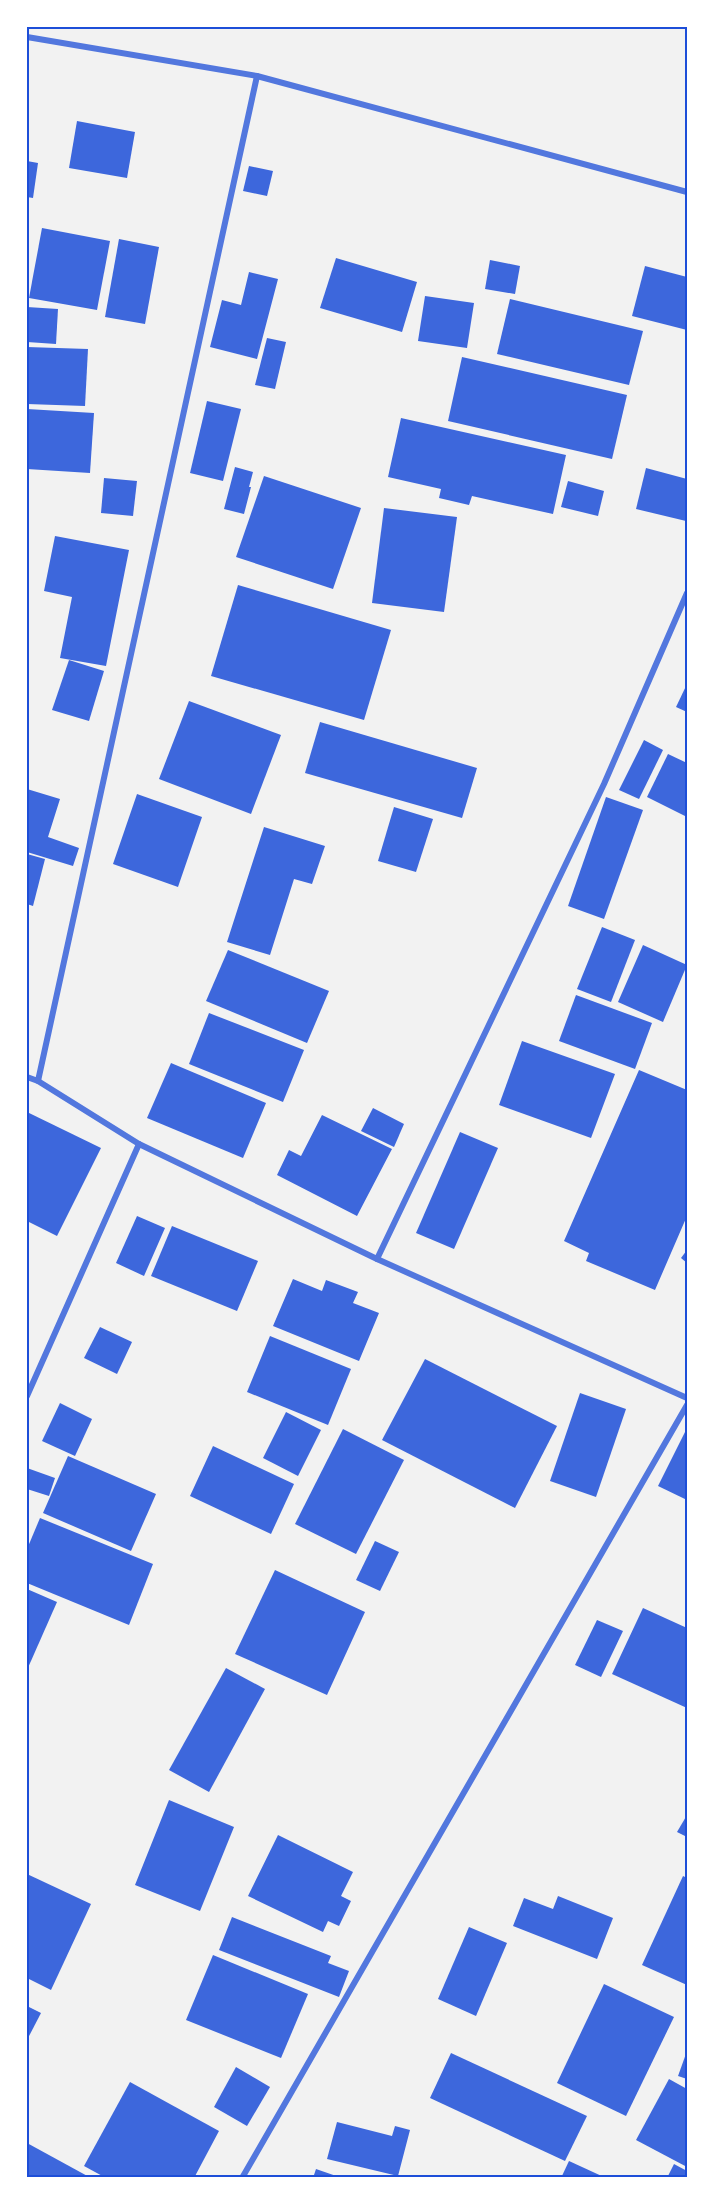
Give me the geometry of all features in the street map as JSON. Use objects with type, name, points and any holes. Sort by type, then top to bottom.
[{"type":"street","points":[[27,37],[257,76],[687,192]]},
{"type":"street","points":[[38,1081],[257,76]]},
{"type":"street","points":[[377,1259],[604,784],[687,593]]},
{"type":"street","points":[[27,1077],[38,1081],[139,1144],[377,1259],[687,1398]]},
{"type":"street","points":[[27,1396],[139,1144]]},
{"type":"street","points":[[242,2178],[687,1405]]},
{"type":"building","points":[[77,121],[135,132],[127,178],[69,168]]},
{"type":"building","points":[[27,161],[38,163],[33,198],[27,197]]},
{"type":"building","points":[[249,166],[273,171],[267,196],[243,191]]},
{"type":"building","points":[[42,228],[110,241],[97,310],[29,298]]},
{"type":"building","points":[[119,239],[159,247],[145,324],[105,317]]},
{"type":"building","points":[[336,258],[417,282],[402,332],[320,308]]},
{"type":"building","points":[[490,260],[520,266],[515,294],[485,289]]},
{"type":"building","points":[[645,266],[687,277],[687,330],[632,316]]},
{"type":"building","points":[[249,272],[278,279],[257,359],[210,347],[222,300],[241,305]]},
{"type":"building","points":[[425,296],[474,303],[467,348],[418,341]]},
{"type":"building","points":[[510,299],[643,331],[629,385],[497,354]]},
{"type":"building","points":[[27,307],[58,309],[56,344],[27,342]]},
{"type":"building","points":[[267,338],[286,342],[275,389],[255,385]]},
{"type":"building","points":[[27,347],[88,349],[85,406],[27,404]]},
{"type":"building","points":[[462,357],[627,395],[612,459],[448,421]]},
{"type":"building","points":[[207,401],[241,409],[223,481],[190,473]]},
{"type":"building","points":[[27,409],[94,413],[90,473],[27,469]]},
{"type":"building","points":[[401,418],[566,455],[553,514],[472,496],[469,505],[439,498],[441,489],[388,477]]},
{"type":"building","points":[[235,467],[253,472],[244,514],[224,509]]},
{"type":"building","points":[[646,468],[687,479],[686,521],[636,509]]},
{"type":"building","points":[[264,476],[361,508],[333,589],[236,557]]},
{"type":"building","points":[[104,478],[137,481],[133,516],[101,513]]},
{"type":"building","points":[[568,481],[604,491],[598,516],[561,507]]},
{"type":"building","points":[[384,508],[457,517],[444,612],[372,603]]},
{"type":"building","points":[[55,536],[129,550],[106,666],[60,658],[72,597],[44,591]]},
{"type":"building","points":[[238,585],[391,630],[364,720],[211,676]]},
{"type":"building","points":[[69,660],[104,671],[89,721],[52,710]]},
{"type":"building","points":[[687,684],[687,712],[676,707]]},
{"type":"building","points":[[189,701],[281,735],[251,814],[159,779]]},
{"type":"building","points":[[320,722],[477,768],[462,818],[305,773]]},
{"type":"building","points":[[644,740],[663,750],[639,799],[619,790]]},
{"type":"building","points":[[668,754],[687,763],[687,817],[647,797]]},
{"type":"building","points":[[27,789],[60,799],[48,837],[79,848],[73,866],[27,852]]},
{"type":"building","points":[[137,794],[202,817],[178,887],[113,864]]},
{"type":"building","points":[[606,797],[643,810],[604,919],[568,906]]},
{"type":"building","points":[[394,807],[433,819],[416,872],[378,861]]},
{"type":"building","points":[[264,827],[325,846],[312,884],[294,879],[270,955],[227,942]]},
{"type":"building","points":[[27,854],[45,859],[33,906],[27,904]]},
{"type":"building","points":[[602,927],[635,940],[611,1002],[577,989]]},
{"type":"building","points":[[643,945],[687,965],[663,1022],[618,1002]]},
{"type":"building","points":[[228,950],[329,991],[307,1043],[206,1001]]},
{"type":"building","points":[[576,995],[652,1023],[635,1069],[559,1041]]},
{"type":"building","points":[[209,1013],[304,1050],[283,1102],[189,1064]]},
{"type":"building","points":[[522,1041],[615,1074],[591,1138],[499,1105]]},
{"type":"building","points":[[171,1063],[266,1103],[243,1158],[147,1118]]},
{"type":"building","points":[[639,1070],[687,1090],[687,1216],[655,1290],[586,1261],[589,1253],[564,1241]]},
{"type":"building","points":[[373,1108],[404,1124],[394,1147],[361,1131]]},
{"type":"building","points":[[27,1112],[101,1148],[57,1236],[27,1221]]},
{"type":"building","points":[[322,1115],[392,1149],[357,1216],[277,1175],[289,1150],[301,1156]]},
{"type":"building","points":[[460,1132],[498,1148],[454,1249],[416,1233]]},
{"type":"building","points":[[137,1216],[165,1228],[144,1276],[116,1263]]},
{"type":"building","points":[[172,1226],[258,1261],[237,1311],[151,1276]]},
{"type":"building","points":[[687,1250],[687,1263],[681,1258]]},
{"type":"building","points":[[293,1279],[322,1291],[326,1280],[358,1292],[353,1303],[379,1313],[359,1361],[273,1326]]},
{"type":"building","points":[[100,1327],[132,1342],[117,1374],[84,1358]]},
{"type":"building","points":[[270,1336],[351,1369],[328,1425],[247,1392]]},
{"type":"building","points":[[425,1359],[557,1426],[515,1508],[382,1440]]},
{"type":"building","points":[[580,1393],[626,1409],[596,1497],[550,1481]]},
{"type":"building","points":[[60,1403],[92,1419],[75,1456],[42,1441]]},
{"type":"building","points":[[286,1412],[321,1430],[298,1476],[263,1458]]},
{"type":"building","points":[[687,1428],[687,1500],[658,1486]]},
{"type":"building","points":[[343,1429],[404,1460],[356,1554],[295,1524]]},
{"type":"building","points":[[213,1446],[294,1484],[271,1534],[190,1496]]},
{"type":"building","points":[[68,1456],[156,1494],[131,1551],[43,1513]]},
{"type":"building","points":[[27,1468],[55,1478],[49,1496],[27,1489]]},
{"type":"building","points":[[40,1518],[153,1564],[129,1625],[27,1583],[27,1549]]},
{"type":"building","points":[[375,1541],[399,1552],[380,1591],[356,1580]]},
{"type":"building","points":[[275,1570],[365,1612],[327,1695],[235,1654]]},
{"type":"building","points":[[27,1589],[57,1602],[27,1670]]},
{"type":"building","points":[[643,1608],[687,1628],[687,1708],[612,1674]]},
{"type":"building","points":[[597,1620],[623,1631],[601,1677],[575,1665]]},
{"type":"building","points":[[226,1668],[265,1689],[209,1792],[169,1770]]},
{"type":"building","points":[[169,1800],[234,1827],[200,1911],[135,1885]]},
{"type":"building","points":[[687,1815],[687,1837],[677,1832]]},
{"type":"building","points":[[278,1835],[353,1872],[341,1896],[351,1901],[339,1926],[328,1921],[323,1932],[248,1896]]},
{"type":"building","points":[[27,1874],[91,1904],[51,1990],[27,1978]]},
{"type":"building","points":[[683,1876],[687,1878],[687,1985],[642,1965]]},
{"type":"building","points":[[558,1896],[613,1918],[597,1959],[513,1926],[524,1898],[553,1909]]},
{"type":"building","points":[[232,1917],[331,1956],[328,1963],[349,1971],[339,1997],[219,1950]]},
{"type":"building","points":[[469,1927],[507,1943],[476,2016],[438,1999]]},
{"type":"building","points":[[213,1955],[308,1994],[281,2058],[186,2020]]},
{"type":"building","points":[[604,1984],[674,2017],[626,2116],[557,2083]]},
{"type":"building","points":[[27,2006],[41,2013],[27,2040]]},
{"type":"building","points":[[687,2051],[687,2079],[678,2076]]},
{"type":"building","points":[[451,2053],[587,2116],[565,2161],[430,2098]]},
{"type":"building","points":[[236,2067],[270,2087],[247,2126],[214,2107]]},
{"type":"building","points":[[669,2079],[687,2089],[687,2167],[636,2140]]},
{"type":"building","points":[[130,2082],[219,2131],[194,2178],[106,2178],[84,2166]]},
{"type":"building","points":[[337,2122],[392,2136],[395,2126],[410,2130],[398,2176],[327,2159]]},
{"type":"building","points":[[27,2143],[91,2178],[27,2178]]},
{"type":"building","points":[[569,2161],[606,2178],[561,2178]]},
{"type":"building","points":[[674,2164],[687,2171],[687,2178],[667,2178]]},
{"type":"building","points":[[316,2169],[342,2178],[313,2178]]}]
